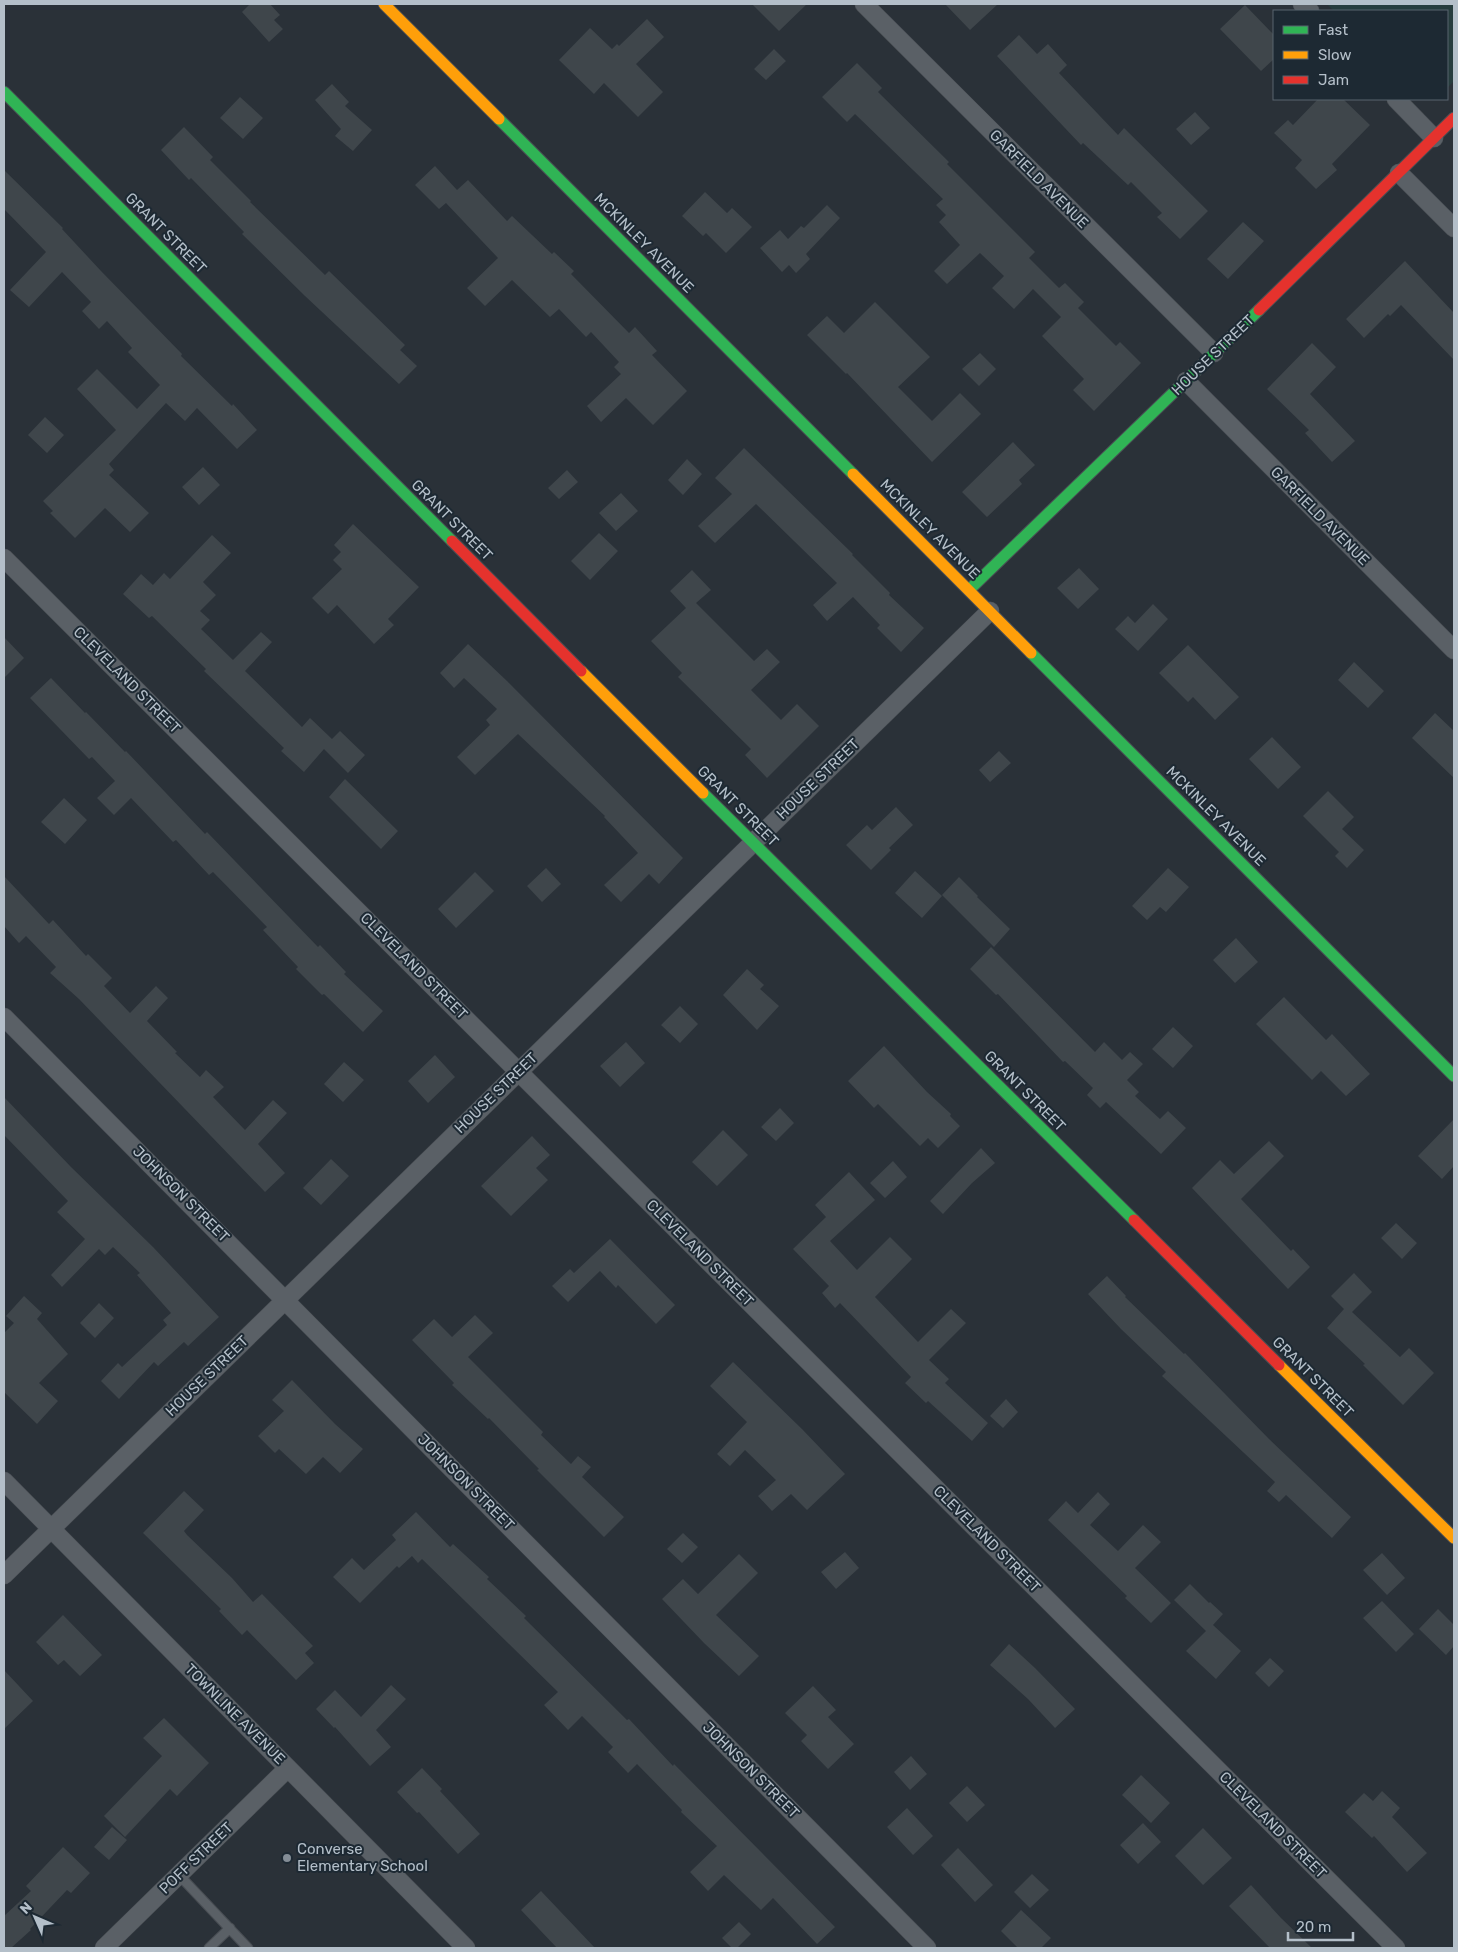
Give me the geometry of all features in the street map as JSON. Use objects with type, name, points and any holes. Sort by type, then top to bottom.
[{"type":"street","name":"MCKINLEY AVENUE","points":[[384,4],[1454,1076]]},
{"type":"street","name":"GARFIELD AVENUE","points":[[864,4],[1214,353]]},
{"type":"street","name":"GRANT STREET","points":[[4,92],[753,843],[1454,1538]]},
{"type":"street","points":[[1397,100],[1434,138]]},
{"type":"street","name":"HOUSE STREET","points":[[969,590],[1186,382],[1454,118]]},
{"type":"street","points":[[1399,173],[1454,228]]},
{"type":"street","name":"GARFIELD AVENUE","points":[[1186,382],[1454,650]]},
{"type":"street","name":"CLEVELAND STREET","points":[[4,558],[1396,1948]]},
{"type":"street","name":"HOUSE STREET","points":[[4,1575],[990,611]]},
{"type":"street","name":"JOHNSON STREET","points":[[4,1017],[927,1948]]},
{"type":"street","name":"TOWNLINE AVENUE","points":[[4,1481],[466,1948]]},
{"type":"street","name":"POFF STREET","points":[[104,1948],[288,1768]]},
{"type":"lane","points":[[179,1875],[248,1948]]},
{"type":"lane","points":[[209,1948],[230,1928]]},
{"type":"green space","points":[[1327,4],[1454,4],[1454,81],[1448,87],[1448,10],[1333,10]]},
{"type":"building","points":[[250,4],[270,4],[280,15],[274,20],[283,29],[269,42],[242,12]]},
{"type":"building","points":[[752,4],[807,4],[779,31]]},
{"type":"building","points":[[945,4],[998,4],[970,30]]},
{"type":"building","points":[[1245,5],[1273,34],[1273,60],[1261,71],[1220,29]]},
{"type":"building","points":[[647,19],[664,37],[636,64],[663,92],[638,117],[604,83],[594,94],[559,60],[590,28],[612,49],[617,44],[619,46]]},
{"type":"building","points":[[1019,35],[1037,54],[1048,44],[1067,65],[1059,73],[1118,135],[1124,128],[1208,211],[1180,239],[1157,217],[1162,213],[1131,182],[1128,185],[1083,143],[1081,145],[997,56]]},
{"type":"building","points":[[774,49],[786,61],[766,80],[754,69]]},
{"type":"building","points":[[857,63],[882,88],[878,92],[949,162],[947,164],[1035,252],[1029,258],[1059,288],[1065,283],[1084,302],[1078,308],[1116,346],[1120,342],[1141,363],[1094,411],[1073,390],[1084,379],[1042,336],[1061,317],[1033,289],[1014,309],[992,288],[1004,276],[980,253],[947,284],[934,271],[960,245],[939,222],[946,215],[936,205],[943,199],[855,114],[847,122],[822,97]]},
{"type":"building","points":[[332,84],[349,102],[345,106],[372,130],[353,151],[335,136],[341,129],[315,100]]},
{"type":"building","points":[[240,97],[263,118],[243,139],[220,118]]},
{"type":"building","points":[[1317,100],[1344,100],[1370,125],[1332,164],[1337,170],[1316,189],[1295,168],[1302,160],[1274,133],[1288,120],[1293,125]]},
{"type":"building","points":[[1195,112],[1210,128],[1191,145],[1176,129]]},
{"type":"building","points":[[184,127],[213,157],[210,160],[250,202],[325,275],[329,271],[405,345],[400,350],[417,366],[399,384],[305,296],[242,234],[244,232],[191,178],[189,180],[161,150]]},
{"type":"building","points":[[435,166],[457,190],[468,180],[507,221],[512,216],[552,254],[554,252],[574,271],[571,274],[629,333],[635,327],[657,351],[652,355],[687,391],[653,425],[626,398],[601,422],[587,406],[621,374],[614,367],[619,362],[591,332],[586,337],[559,309],[550,317],[512,280],[485,306],[467,288],[498,258],[446,203],[439,209],[415,185]]},
{"type":"building","points":[[4,170],[63,228],[101,271],[182,354],[181,356],[232,406],[233,404],[257,430],[237,449],[197,408],[185,421],[166,403],[109,464],[114,470],[109,475],[149,513],[130,532],[105,508],[75,538],[50,513],[53,511],[43,501],[116,430],[77,389],[97,369],[137,409],[160,385],[128,352],[132,348],[107,321],[99,329],[82,311],[91,302],[62,272],[29,307],[10,290],[46,252],[4,209]]},
{"type":"building","points":[[705,192],[727,213],[732,208],[752,227],[726,253],[706,233],[703,236],[682,216]]},
{"type":"building","points":[[827,205],[840,218],[806,254],[810,259],[796,273],[789,265],[782,272],[760,248],[780,230],[788,239],[801,226],[804,228]]},
{"type":"building","points":[[1243,222],[1264,241],[1228,279],[1207,259]]},
{"type":"building","points":[[1405,261],[1454,313],[1454,360],[1401,305],[1390,316],[1388,314],[1364,338],[1346,319]]},
{"type":"building","points":[[875,302],[930,357],[898,387],[932,421],[960,393],[981,414],[932,462],[847,373],[807,335],[827,316],[844,333]]},
{"type":"building","points":[[1312,343],[1336,367],[1310,394],[1355,441],[1332,462],[1305,433],[1309,430],[1267,389]]},
{"type":"building","points":[[980,353],[996,369],[979,386],[962,369]]},
{"type":"building","points":[[45,417],[64,435],[47,453],[28,435]]},
{"type":"building","points":[[1013,442],[1035,465],[1019,480],[1022,484],[987,517],[962,492]]},
{"type":"building","points":[[744,448],[853,554],[890,593],[889,595],[924,628],[901,652],[877,628],[880,625],[853,597],[827,621],[813,605],[837,583],[756,504],[715,543],[698,526],[732,494],[715,478]]},
{"type":"building","points":[[687,459],[702,474],[683,495],[668,480]]},
{"type":"building","points":[[203,467],[220,485],[199,505],[182,487]]},
{"type":"building","points":[[567,470],[578,482],[559,499],[548,488]]},
{"type":"building","points":[[621,493],[638,511],[616,531],[599,513]]},
{"type":"building","points":[[353,524],[419,587],[388,619],[394,625],[374,644],[337,605],[328,614],[312,598],[342,569],[333,560],[341,552],[334,545]]},
{"type":"building","points":[[599,533],[618,551],[590,580],[571,561]]},
{"type":"building","points":[[212,535],[231,553],[203,582],[216,595],[200,611],[210,620],[201,629],[233,660],[261,632],[272,642],[245,671],[302,727],[310,718],[332,739],[340,731],[365,755],[348,773],[324,749],[304,772],[281,751],[284,748],[204,671],[206,669],[152,616],[149,618],[123,594],[141,574],[153,585],[164,573],[170,579]]},
{"type":"building","points":[[1079,568],[1099,589],[1078,609],[1057,588]]},
{"type":"building","points":[[692,570],[711,590],[696,603],[754,661],[767,649],[780,662],[751,690],[781,720],[797,704],[819,726],[767,778],[745,755],[751,749],[678,677],[682,673],[651,641],[686,608],[670,591]]},
{"type":"building","points":[[1153,604],[1168,619],[1138,651],[1115,629],[1128,616],[1135,623]]},
{"type":"building","points":[[4,637],[24,658],[4,678]]},
{"type":"building","points":[[468,644],[683,858],[659,884],[649,874],[621,902],[604,885],[638,853],[605,816],[518,734],[475,775],[457,757],[490,725],[486,720],[497,709],[464,678],[454,688],[440,673]]},
{"type":"building","points":[[1188,645],[1239,697],[1215,720],[1193,697],[1188,702],[1159,673]]},
{"type":"building","points":[[1354,662],[1384,691],[1368,708],[1338,680]]},
{"type":"building","points":[[51,678],[126,751],[205,834],[207,832],[318,947],[320,945],[346,972],[344,974],[383,1011],[363,1032],[296,969],[298,967],[263,930],[267,927],[213,872],[209,875],[176,840],[173,842],[131,798],[114,815],[97,798],[115,781],[92,757],[89,759],[30,698]]},
{"type":"building","points":[[1435,713],[1454,731],[1454,778],[1412,738]]},
{"type":"building","points":[[1272,737],[1301,767],[1278,789],[1249,759]]},
{"type":"building","points":[[999,751],[1011,763],[990,782],[979,770]]},
{"type":"building","points":[[345,779],[398,831],[381,849],[329,797]]},
{"type":"building","points":[[1328,791],[1354,817],[1342,829],[1364,850],[1347,868],[1335,856],[1339,852],[1303,816]]},
{"type":"building","points":[[64,798],[87,820],[65,844],[41,822]]},
{"type":"building","points":[[896,807],[913,825],[889,848],[891,850],[871,870],[846,845],[867,825],[872,830]]},
{"type":"building","points":[[546,868],[561,884],[542,902],[527,886]]},
{"type":"building","points":[[1168,868],[1189,887],[1166,912],[1160,907],[1147,920],[1132,906]]},
{"type":"building","points":[[915,871],[942,896],[922,918],[895,893]]},
{"type":"building","points":[[475,872],[494,891],[456,928],[438,909]]},
{"type":"building","points":[[4,876],[49,924],[53,920],[86,956],[88,954],[112,978],[104,986],[130,1013],[156,986],[168,998],[147,1021],[177,1052],[175,1053],[200,1077],[206,1070],[224,1087],[213,1097],[245,1130],[273,1100],[287,1113],[258,1144],[285,1173],[265,1192],[79,999],[50,973],[56,967],[26,936],[19,943],[4,926]]},
{"type":"building","points":[[959,877],[1010,929],[994,947],[942,895]]},
{"type":"building","points":[[1236,938],[1258,962],[1235,983],[1213,960]]},
{"type":"building","points":[[991,947],[1095,1052],[1104,1042],[1122,1060],[1130,1052],[1143,1064],[1127,1080],[1139,1092],[1135,1096],[1160,1119],[1168,1111],[1186,1128],[1161,1154],[1106,1102],[1100,1108],[1087,1095],[1093,1088],[1065,1061],[1063,1062],[998,994],[996,995],[970,969]]},
{"type":"building","points":[[747,969],[764,985],[760,989],[779,1006],[757,1030],[723,995]]},
{"type":"building","points":[[1284,997],[1326,1040],[1332,1034],[1370,1074],[1346,1096],[1321,1071],[1312,1080],[1256,1024]]},
{"type":"building","points":[[680,1006],[698,1024],[680,1043],[661,1025]]},
{"type":"building","points":[[1173,1027],[1193,1046],[1173,1068],[1152,1049]]},
{"type":"building","points":[[626,1042],[645,1063],[620,1087],[600,1066]]},
{"type":"building","points":[[884,1046],[927,1092],[951,1114],[950,1116],[960,1126],[938,1148],[928,1138],[920,1146],[878,1104],[874,1108],[848,1081]]},
{"type":"building","points":[[435,1055],[455,1077],[428,1103],[408,1081]]},
{"type":"building","points":[[344,1062],[364,1080],[343,1102],[324,1084]]},
{"type":"building","points":[[4,1097],[71,1167],[153,1247],[219,1317],[188,1346],[184,1342],[158,1366],[154,1362],[119,1399],[101,1381],[118,1363],[122,1367],[167,1325],[163,1320],[171,1313],[137,1275],[140,1273],[113,1247],[105,1255],[99,1249],[62,1287],[51,1275],[85,1239],[57,1212],[68,1201],[4,1135]]},
{"type":"building","points":[[780,1108],[794,1123],[776,1141],[761,1127]]},
{"type":"building","points":[[1454,1119],[1454,1166],[1442,1179],[1418,1156]]},
{"type":"building","points":[[723,1130],[748,1155],[717,1186],[692,1162]]},
{"type":"building","points":[[532,1136],[550,1155],[536,1168],[548,1180],[511,1216],[481,1186]]},
{"type":"building","points":[[1269,1141],[1284,1156],[1241,1199],[1291,1251],[1293,1249],[1310,1267],[1288,1289],[1192,1188],[1220,1160],[1234,1174]]},
{"type":"building","points":[[981,1148],[995,1163],[972,1183],[943,1214],[930,1201]]},
{"type":"building","points":[[331,1159],[349,1176],[321,1205],[303,1188]]},
{"type":"building","points":[[893,1161],[907,1177],[885,1198],[870,1183]]},
{"type":"building","points":[[849,1172],[875,1200],[830,1241],[857,1270],[890,1237],[912,1259],[875,1297],[918,1342],[951,1309],[966,1323],[929,1360],[949,1379],[945,1383],[988,1423],[972,1441],[905,1383],[911,1377],[840,1303],[835,1308],[822,1293],[829,1286],[793,1249],[826,1217],[815,1205]]},
{"type":"building","points":[[1396,1223],[1417,1243],[1402,1259],[1381,1238]]},
{"type":"building","points":[[610,1239],[675,1305],[656,1324],[618,1285],[616,1288],[600,1271],[568,1302],[552,1286],[570,1269],[574,1273]]},
{"type":"building","points":[[1354,1273],[1372,1292],[1352,1312],[1400,1357],[1409,1348],[1434,1373],[1403,1405],[1363,1365],[1365,1364],[1327,1328],[1344,1309],[1331,1296]]},
{"type":"building","points":[[1107,1276],[1125,1297],[1185,1353],[1269,1439],[1351,1517],[1332,1538],[1286,1495],[1279,1502],[1267,1491],[1275,1482],[1162,1376],[1166,1372],[1088,1294]]},
{"type":"building","points":[[24,1296],[42,1313],[37,1319],[68,1354],[39,1383],[58,1401],[37,1424],[4,1392],[4,1333],[14,1323],[6,1316]]},
{"type":"building","points":[[99,1303],[114,1318],[95,1338],[80,1323]]},
{"type":"building","points":[[475,1315],[493,1333],[468,1357],[543,1432],[541,1435],[571,1464],[578,1456],[591,1467],[582,1477],[624,1517],[604,1537],[537,1470],[539,1469],[489,1418],[452,1385],[454,1383],[412,1340],[434,1319],[452,1337]]},
{"type":"building","points":[[733,1362],[845,1474],[807,1510],[791,1494],[772,1511],[758,1496],[776,1480],[745,1450],[730,1466],[717,1454],[747,1422],[710,1386]]},
{"type":"building","points":[[292,1380],[335,1424],[363,1449],[340,1473],[323,1457],[306,1474],[279,1449],[275,1453],[258,1436],[284,1411],[272,1400]]},
{"type":"building","points":[[1006,1399],[1018,1412],[1003,1428],[990,1416]]},
{"type":"building","points":[[184,1491],[204,1510],[184,1531],[187,1535],[232,1578],[253,1602],[262,1594],[313,1646],[305,1653],[314,1663],[296,1680],[247,1630],[242,1635],[219,1611],[221,1609],[143,1533]]},
{"type":"building","points":[[1098,1492],[1110,1504],[1090,1525],[1118,1551],[1143,1525],[1161,1542],[1135,1568],[1171,1603],[1151,1623],[1125,1598],[1127,1596],[1048,1520],[1066,1501],[1078,1513]]},
{"type":"building","points":[[416,1512],[450,1547],[453,1544],[489,1577],[487,1579],[526,1616],[524,1618],[627,1720],[629,1719],[673,1766],[674,1764],[835,1927],[817,1944],[773,1898],[761,1910],[724,1875],[708,1891],[690,1872],[717,1846],[681,1812],[682,1810],[637,1764],[628,1773],[608,1752],[613,1747],[582,1716],[568,1730],[544,1705],[558,1692],[422,1559],[418,1563],[412,1556],[399,1568],[397,1566],[360,1603],[333,1577],[352,1558],[364,1570],[396,1540],[392,1535]]},
{"type":"building","points":[[683,1533],[698,1547],[682,1563],[667,1549]]},
{"type":"building","points":[[845,1552],[859,1568],[836,1589],[821,1572]]},
{"type":"building","points":[[1382,1553],[1405,1578],[1387,1595],[1363,1570]]},
{"type":"building","points":[[739,1554],[758,1573],[716,1615],[759,1656],[739,1676],[662,1599],[683,1579],[698,1594]]},
{"type":"building","points":[[1190,1584],[1223,1614],[1213,1625],[1241,1651],[1216,1679],[1186,1651],[1206,1631],[1174,1600]]},
{"type":"building","points":[[1382,1601],[1414,1634],[1396,1652],[1363,1618]]},
{"type":"building","points":[[1438,1609],[1454,1625],[1454,1646],[1446,1655],[1419,1629]]},
{"type":"building","points":[[63,1615],[102,1655],[80,1676],[64,1660],[58,1665],[36,1642]]},
{"type":"building","points":[[1009,1644],[1075,1709],[1055,1728],[1028,1699],[990,1665]]},
{"type":"building","points":[[1270,1658],[1284,1671],[1269,1687],[1255,1673]]},
{"type":"building","points":[[4,1670],[33,1701],[4,1729]]},
{"type":"building","points":[[391,1685],[406,1699],[376,1730],[391,1747],[370,1766],[316,1709],[335,1690],[361,1717]]},
{"type":"building","points":[[813,1686],[836,1710],[828,1717],[854,1744],[828,1769],[801,1741],[807,1735],[785,1713]]},
{"type":"building","points":[[164,1718],[209,1763],[177,1796],[170,1789],[125,1837],[104,1816],[162,1756],[143,1738]]},
{"type":"building","points":[[911,1756],[927,1774],[910,1790],[894,1772]]},
{"type":"building","points":[[422,1768],[442,1789],[440,1791],[480,1834],[458,1854],[419,1812],[417,1813],[397,1792]]},
{"type":"building","points":[[1141,1775],[1170,1803],[1151,1823],[1122,1795]]},
{"type":"building","points":[[967,1786],[985,1805],[967,1822],[949,1803]]},
{"type":"building","points":[[1382,1791],[1400,1808],[1392,1817],[1427,1853],[1407,1872],[1374,1836],[1372,1838],[1345,1812],[1364,1793],[1373,1801]]},
{"type":"building","points":[[907,1808],[933,1836],[913,1855],[887,1827]]},
{"type":"building","points":[[1143,1823],[1161,1842],[1138,1864],[1120,1845]]},
{"type":"building","points":[[112,1827],[127,1840],[109,1860],[94,1847]]},
{"type":"building","points":[[1203,1828],[1232,1858],[1203,1885],[1175,1856]]},
{"type":"building","points":[[63,1847],[90,1873],[71,1893],[67,1890],[31,1930],[11,1948],[4,1948],[4,1916],[31,1891],[26,1886]]},
{"type":"building","points":[[958,1848],[993,1885],[975,1902],[941,1865]]},
{"type":"building","points":[[1032,1874],[1049,1890],[1030,1908],[1014,1892]]},
{"type":"building","points":[[1251,1885],[1312,1948],[1270,1948],[1229,1906]]},
{"type":"building","points":[[541,1891],[595,1948],[557,1948],[521,1910]]},
{"type":"building","points":[[1021,1910],[1051,1938],[1041,1948],[1018,1948],[1001,1931]]},
{"type":"building","points":[[739,1922],[751,1934],[737,1948],[732,1948],[722,1938]]},
{"type":"traffic: fast","points":[[4,92],[452,541]]},
{"type":"traffic: fast","points":[[499,119],[853,474]]},
{"type":"traffic: fast","points":[[969,590],[1259,310]]},
{"type":"traffic: fast","points":[[1031,653],[1454,1076]]},
{"type":"traffic: fast","points":[[703,793],[1134,1220]]},
{"type":"traffic: slow","points":[[384,4],[499,119]]},
{"type":"traffic: slow","points":[[853,474],[1031,653]]},
{"type":"traffic: slow","points":[[581,671],[703,793]]},
{"type":"traffic: slow","points":[[1279,1365],[1454,1538]]},
{"type":"traffic: jam","points":[[1259,310],[1454,118]]},
{"type":"traffic: jam","points":[[452,541],[581,671]]},
{"type":"traffic: jam","points":[[1134,1220],[1279,1365]]},
{"type":"place","name":"Converse Elementary School","points":[[287,1858]]}]
